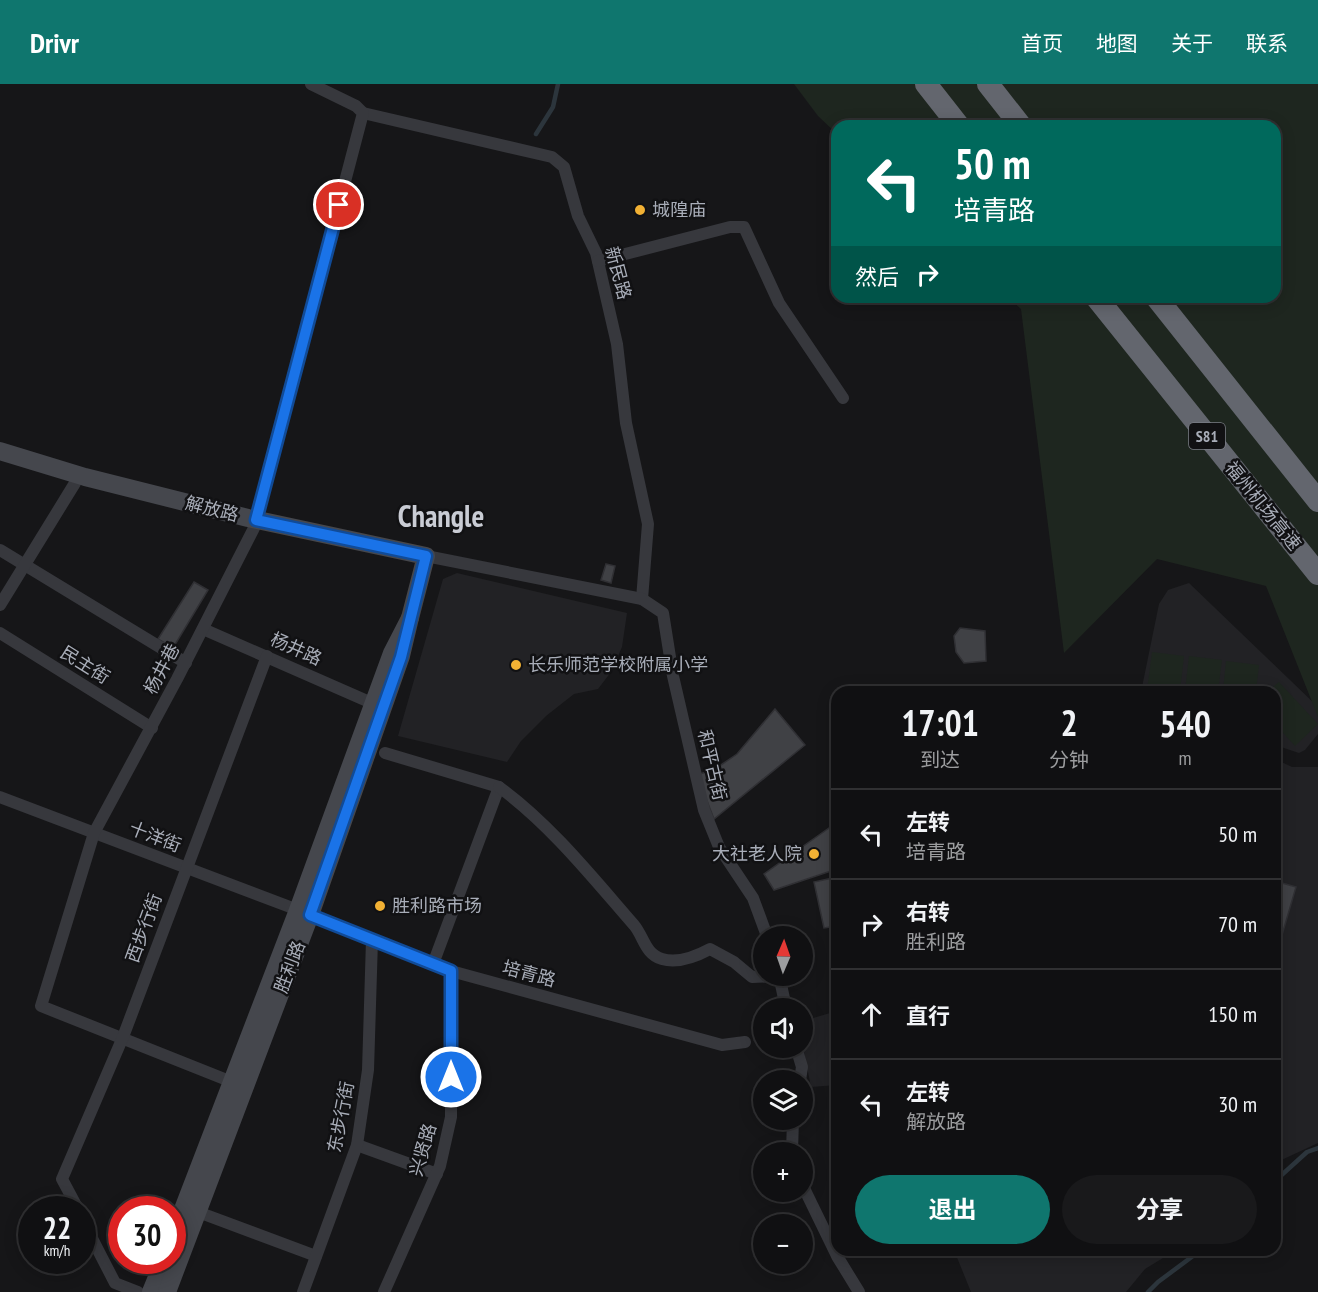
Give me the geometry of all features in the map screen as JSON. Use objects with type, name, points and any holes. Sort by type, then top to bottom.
[{"type":"highway","points":[[926,84],[954,120]]},
{"type":"highway","points":[[988,84],[1016,120]]},
{"type":"highway","name":"福州机场高速","points":[[1101,303],[1318,574]]},
{"type":"highway","name":"S81","points":[[1161,303],[1318,501]]},
{"type":"main road","name":"解放路","points":[[0,451],[85,477],[256,520],[426,556]]},
{"type":"main road","points":[[410,618],[426,556]]},
{"type":"main road","name":"胜利路","points":[[167,1292],[198,1212],[304,912],[392,653],[410,618]]},
{"type":"main road","name":"胜利路","points":[[186,1202],[232,1082],[304,912],[394,677],[410,618]]},
{"type":"main road","points":[[151,1292],[158,1274]]},
{"type":"street","name":"新民路","points":[[311,84],[356,106],[363,113],[552,157],[564,168],[578,216],[598,261],[617,344],[626,423],[648,524],[642,600]]},
{"type":"street","name":"杨井巷","points":[[123,1037],[41,1005],[94,833],[186,663],[256,520],[363,113]]},
{"type":"street","points":[[598,261],[730,227],[744,226],[779,303],[843,398]]},
{"type":"street","points":[[0,605],[75,483]]},
{"type":"street","points":[[0,550],[186,663]]},
{"type":"street","points":[[426,556],[642,600]]},
{"type":"street","name":"和平古街","points":[[642,600],[663,613],[680,709],[710,828],[719,847],[753,898],[763,926]]},
{"type":"street","name":"杨井路","points":[[203,629],[374,704]]},
{"type":"street","name":"民主街","points":[[0,633],[152,728]]},
{"type":"street","name":"西步行街","points":[[71,1196],[62,1179],[123,1037],[267,656]]},
{"type":"street","points":[[385,753],[499,787],[522,803],[640,932],[647,951],[663,960],[694,958],[710,949],[734,962],[753,977]]},
{"type":"street","points":[[433,964],[499,787]]},
{"type":"street","name":"十洋街","points":[[0,797],[304,912]]},
{"type":"street","name":"培青路","points":[[304,912],[451,971],[722,1045],[745,1042]]},
{"type":"street","name":"东步行街","points":[[303,1292],[357,1145],[368,1070],[372,940]]},
{"type":"street","name":"兴贤路","points":[[384,1292],[437,1174],[451,1117],[451,971]]},
{"type":"street","points":[[123,1037],[232,1082]]},
{"type":"street","points":[[357,1145],[437,1174]]},
{"type":"street","points":[[811,1202],[831,1244]]},
{"type":"street","points":[[198,1212],[316,1256]]},
{"type":"street","points":[[96,1246],[115,1283],[138,1292]]},
{"type":"street","points":[[837,1256],[859,1292]]},
{"type":"shaded area","points":[[794,84],[1318,84],[1318,717],[1266,586],[1157,559],[1064,653],[1021,309],[1014,303],[1281,303],[1281,120],[831,120],[831,128],[818,116]]},
{"type":"shaded area","name":"长乐师范学校附属小学","points":[[457,573],[627,613],[622,647],[611,672],[598,689],[574,694],[546,716],[521,741],[507,762],[398,736],[443,579]]},
{"type":"shaded area","points":[[1189,583],[1318,707],[1318,734],[1305,750],[1299,753],[1281,747],[1281,686],[1142,686],[1159,604],[1168,590]]},
{"type":"shaded area","points":[[1152,652],[1184,656],[1181,686],[1148,686]]},
{"type":"shaded area","points":[[1189,656],[1222,660],[1219,686],[1186,686]]},
{"type":"shaded area","points":[[1226,661],[1259,665],[1257,686],[1224,686]]},
{"type":"shaded area","points":[[1279,682],[1318,724],[1295,746],[1281,731],[1281,686],[1274,686]]},
{"type":"shaded area","points":[[1281,762],[1292,767],[1318,767],[1318,1143],[1281,1160]]},
{"type":"shaded area","points":[[831,1013],[831,1085],[813,1087],[813,1070],[808,1070],[805,1058],[813,1058],[813,1018]]},
{"type":"shaded area","points":[[956,1256],[1166,1256],[1145,1269],[1126,1292],[971,1292]]},
{"type":"building","points":[[606,564],[615,566],[611,583],[601,580]]},
{"type":"building","points":[[194,582],[208,590],[173,648],[158,639]]},
{"type":"building","points":[[960,628],[985,631],[986,661],[964,663],[956,652],[954,636]]},
{"type":"building","points":[[775,709],[805,745],[714,819],[697,775],[715,769],[737,754]]},
{"type":"building","name":"大社老人院","points":[[829,828],[831,831],[831,871],[774,890],[764,874]]},
{"type":"building","points":[[831,878],[831,927],[824,928],[814,882]]},
{"type":"building","points":[[1281,883],[1296,887],[1281,938]]},
{"type":"waterway","points":[[536,134],[553,107],[558,84]]},
{"type":"waterway","points":[[1281,1176],[1307,1152],[1318,1148]]},
{"type":"waterway","points":[[1148,1292],[1193,1256]]},
{"type":"place","name":"城隍庙","points":[[640,210]]},
{"type":"place","name":"长乐师范学校附属小学","points":[[516,665]]},
{"type":"place","name":"大社老人院","points":[[814,854]]},
{"type":"place","name":"胜利路市场","points":[[380,906]]},
{"type":"district","name":"Changle","points":[[441,517]]},
{"type":"route","points":[[339,205],[256,520],[426,556],[401,657],[310,915],[451,971],[451,1077]]}]
